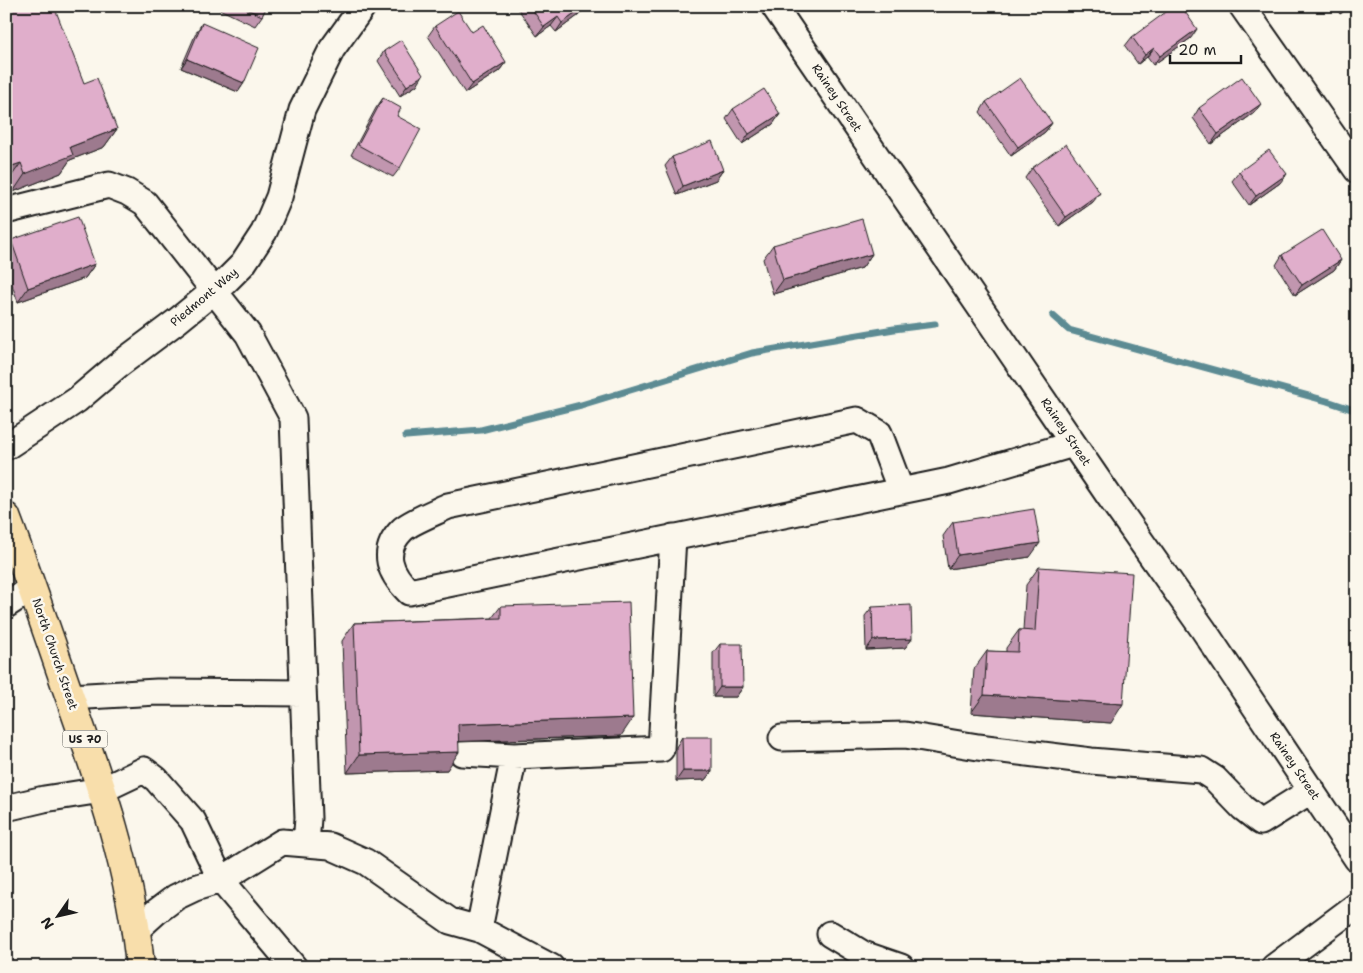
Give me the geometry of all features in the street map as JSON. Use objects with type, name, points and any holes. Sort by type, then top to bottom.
[{"type":"main road","name":"North Church Street","points":[[6,517],[102,790],[120,850],[136,931],[140,967]]},
{"type":"street","name":"Piedmont Way","points":[[6,447],[77,400],[117,366],[214,291],[243,264],[264,232],[279,197],[302,110],[332,49],[364,6]]},
{"type":"street","name":"Rainey Street","points":[[774,6],[1073,444],[1203,629],[1357,859]]},
{"type":"street","points":[[1242,6],[1357,170]]},
{"type":"street","points":[[6,211],[109,186],[127,192],[145,202],[248,334],[293,418],[308,818],[306,844]]},
{"type":"street","points":[[901,490],[878,433],[857,420],[448,506],[403,529],[390,550],[390,566],[399,582],[409,592],[949,481],[1073,444]]},
{"type":"street","points":[[462,753],[514,756],[661,748],[673,537]]},
{"type":"street","points":[[6,605],[32,588]]},
{"type":"street","points":[[70,697],[157,692],[303,693]]},
{"type":"street","points":[[782,738],[906,735],[978,747],[1091,761],[1201,770],[1216,779],[1243,808],[1261,822],[1312,790]]},
{"type":"street","points":[[479,929],[514,756]]},
{"type":"street","points":[[6,808],[44,799],[102,790],[144,770],[156,779],[193,822],[221,880],[294,967]]},
{"type":"street","points":[[136,931],[156,912],[176,897],[195,888],[221,880],[282,842],[330,846],[366,862],[450,921],[479,929],[551,967]]},
{"type":"street","points":[[1274,967],[1357,905]]},
{"type":"street","points":[[830,934],[863,954],[901,967]]},
{"type":"building","points":[[6,6],[54,6],[84,83],[97,78],[117,129],[70,147],[73,155],[25,174],[21,163],[6,168]]},
{"type":"building","points":[[240,6],[267,6],[262,16]]},
{"type":"building","points":[[530,6],[586,6],[562,23],[558,17],[544,27]]},
{"type":"building","points":[[1174,6],[1181,6],[1197,29],[1160,56],[1154,48],[1145,55],[1132,37]]},
{"type":"building","points":[[458,11],[472,32],[483,25],[506,62],[472,84],[435,26]]},
{"type":"building","points":[[202,23],[259,48],[244,83],[187,59]]},
{"type":"building","points":[[401,40],[423,75],[407,86],[384,51]]},
{"type":"building","points":[[1242,77],[1261,104],[1218,134],[1199,108]]},
{"type":"building","points":[[1020,78],[1052,123],[1018,147],[986,102]]},
{"type":"building","points":[[764,89],[780,114],[749,134],[733,109]]},
{"type":"building","points":[[383,98],[401,108],[397,116],[421,129],[400,168],[358,145]]},
{"type":"building","points":[[712,141],[723,170],[683,186],[672,157]]},
{"type":"building","points":[[1066,144],[1100,193],[1066,217],[1032,168]]},
{"type":"building","points":[[1269,150],[1287,174],[1256,196],[1239,172]]},
{"type":"building","points":[[78,217],[95,264],[28,288],[11,240]]},
{"type":"building","points":[[862,219],[872,254],[783,280],[773,245]]},
{"type":"building","points":[[1322,230],[1341,260],[1302,285],[1282,255]]},
{"type":"building","points":[[1034,509],[1040,543],[958,555],[953,522]]},
{"type":"building","points":[[1039,567],[1132,573],[1123,704],[984,695],[987,651],[1018,652],[1019,630],[1035,631]]},
{"type":"building","points":[[629,602],[633,718],[458,724],[459,752],[359,755],[354,623],[501,618],[501,606]]},
{"type":"building","points":[[911,605],[912,639],[873,640],[872,607]]},
{"type":"building","points":[[720,644],[742,644],[743,687],[720,687]]},
{"type":"building","points":[[682,737],[712,737],[712,771],[683,771]]},
{"type":"waterway","points":[[1053,316],[1069,330],[1327,401],[1357,411]]},
{"type":"waterway","points":[[406,436],[481,430],[581,405],[752,353],[935,324]]}]
